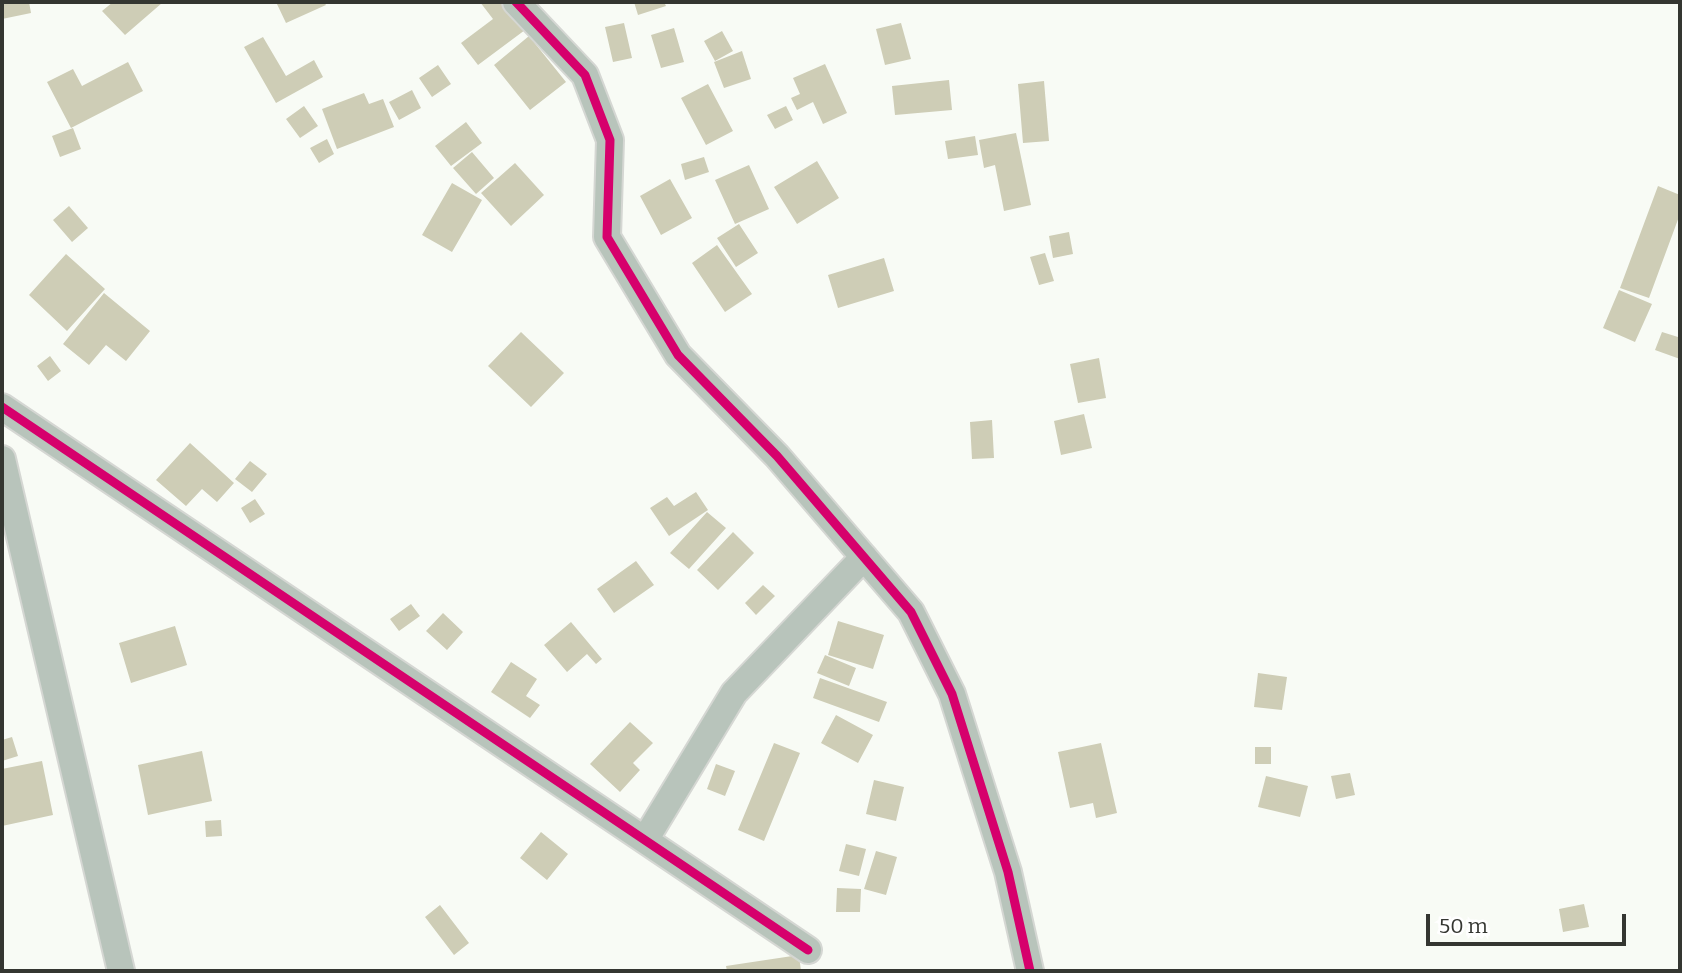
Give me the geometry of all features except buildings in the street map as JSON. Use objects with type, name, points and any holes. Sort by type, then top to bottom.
[{"type":"street","points":[[516,2],[585,75],[610,140],[607,237],[678,355],[777,456],[911,612],[952,694],[1008,872],[1030,971]]},
{"type":"street","points":[[2,407],[808,950]]},
{"type":"street","points":[[2,459],[121,971]]},
{"type":"street","points":[[645,840],[734,693],[863,557]]},
{"type":"cycle path","points":[[516,2],[585,75],[610,140],[607,237],[678,355],[777,456],[911,612],[952,694],[1008,872],[1030,971]]},
{"type":"cycle path","points":[[2,407],[808,950]]}]
